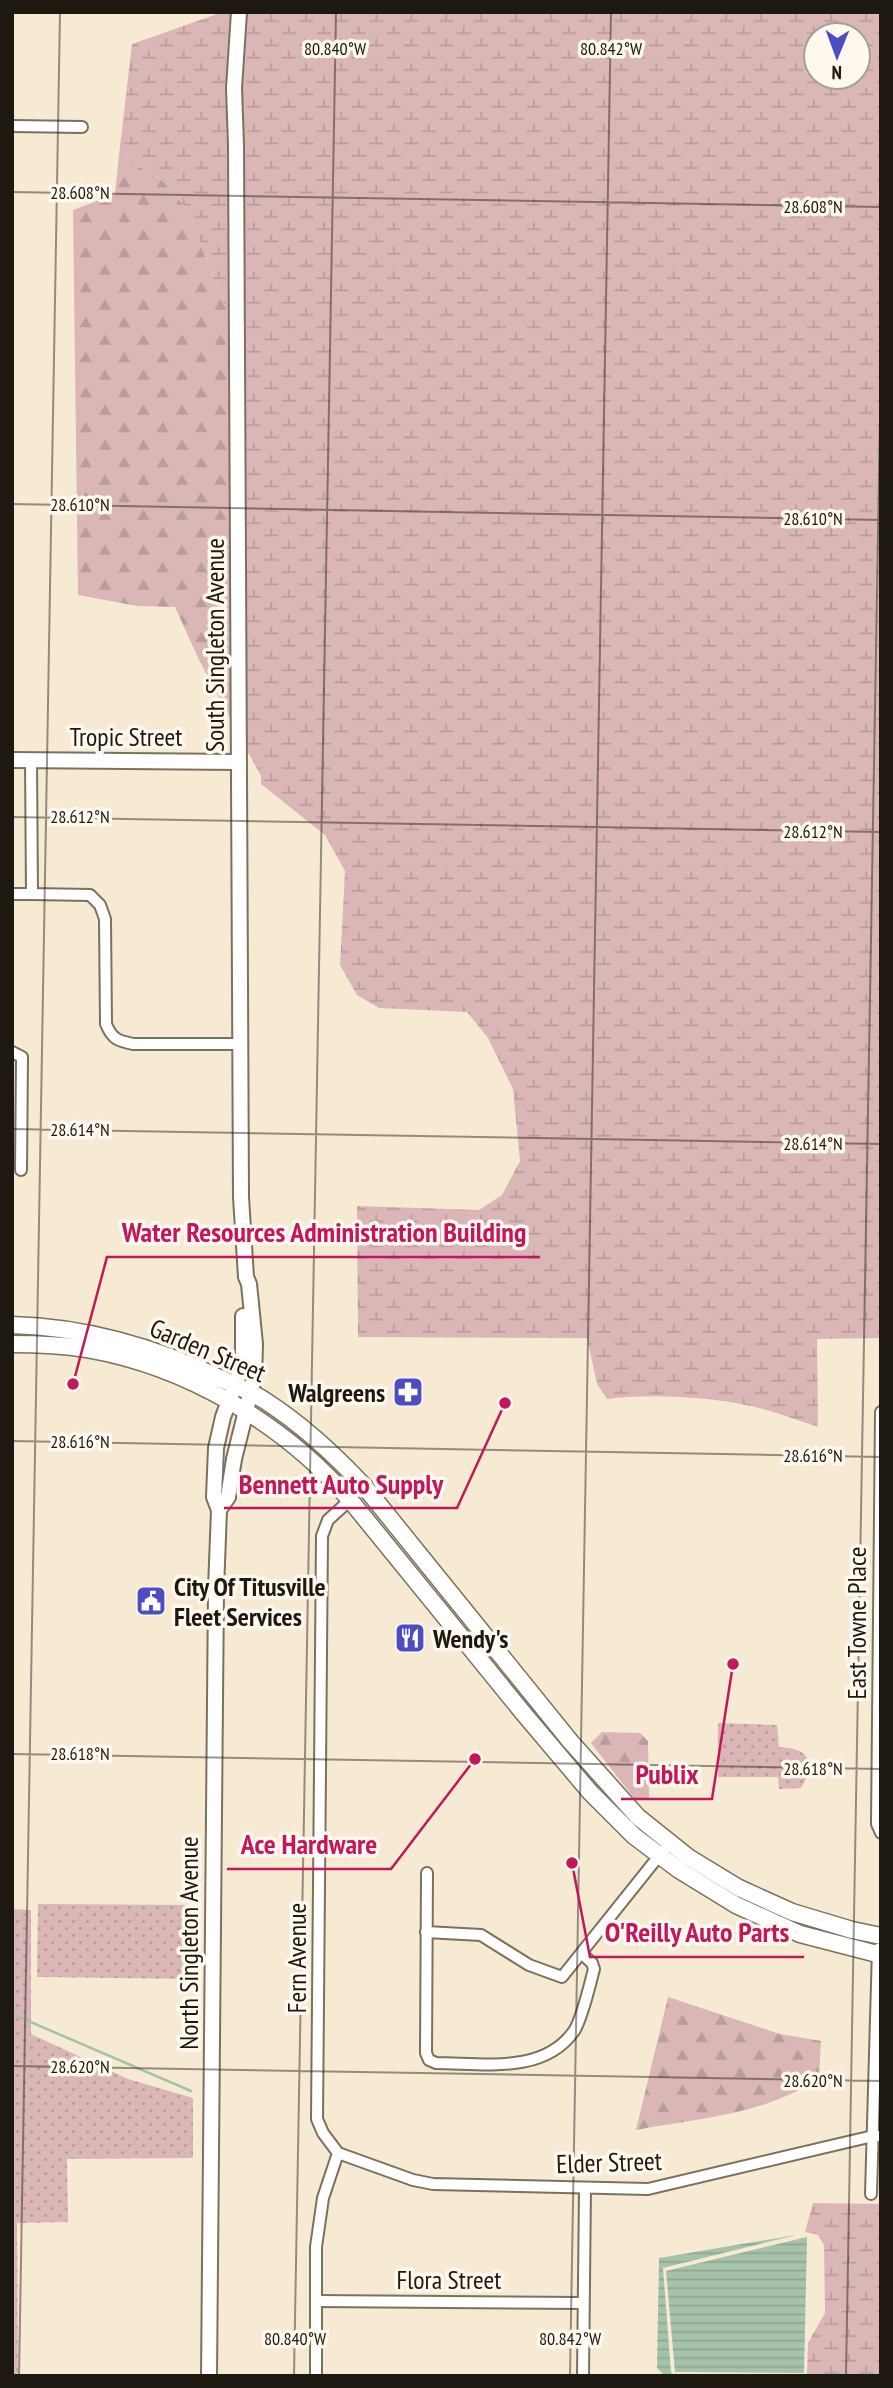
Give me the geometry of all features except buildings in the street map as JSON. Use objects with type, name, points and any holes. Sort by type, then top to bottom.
[{"type":"main road","name":"Garden Street","points":[[12,1325],[95,1335],[130,1343],[193,1365],[244,1389],[294,1420],[330,1449],[364,1486],[587,1761],[665,1849],[679,1870],[736,1905],[800,1934],[879,1955]]},
{"type":"main road","name":"Garden Street","points":[[12,1343],[87,1349],[140,1362],[191,1382],[247,1412],[296,1446],[326,1472],[590,1792],[634,1836],[688,1857],[750,1893],[792,1912],[879,1936]]},
{"type":"main road","points":[[430,1598],[454,1617],[476,1624]]},
{"type":"main road","points":[[460,1635],[470,1634],[480,1638],[505,1660]]},
{"type":"street","name":"South Singleton Avenue","points":[[230,1403],[244,1389],[255,1344],[246,1277],[241,1197],[234,88],[239,12]]},
{"type":"street","points":[[12,126],[82,127]]},
{"type":"street","name":"Tropic Street","points":[[12,760],[239,762]]},
{"type":"street","points":[[31,760],[32,894]]},
{"type":"street","points":[[12,894],[90,895],[100,905],[105,919],[106,1024],[117,1041],[133,1044],[240,1044]]},
{"type":"street","points":[[12,1052],[22,1057],[21,1170]]},
{"type":"street","name":"North Singleton Avenue","points":[[219,1510],[228,1497],[234,1459],[247,1412],[244,1389]]},
{"type":"street","name":"North Singleton Avenue","points":[[209,2376],[219,1510],[214,1497],[216,1447],[223,1417],[230,1403]]},
{"type":"street","name":"East Towne Place","points":[[881,1412],[877,1825],[881,1833]]},
{"type":"street","name":"Fern Avenue","points":[[338,2153],[323,2133],[317,2119],[322,1536],[328,1520],[350,1500]]},
{"type":"street","points":[[426,1931],[481,1935],[529,1965],[562,1978],[665,1849]]},
{"type":"street","points":[[427,1873],[426,2053],[429,2060],[436,2063],[524,2063],[540,2058],[554,2049],[574,2031],[594,1969],[592,1963],[582,1954]]},
{"type":"street","points":[[871,2194],[877,2136],[879,1936]]},
{"type":"street","name":"Elder Street","points":[[338,2153],[433,2184],[648,2189],[877,2136]]},
{"type":"street","points":[[316,2376],[316,2247],[323,2198],[338,2153]]},
{"type":"street","points":[[583,2376],[585,2189]]},
{"type":"street","name":"Flora Street","points":[[316,2301],[582,2303]]},
{"type":"green space","points":[[223,12],[235,12],[232,321],[188,210],[162,180],[119,155],[132,44]]},
{"type":"green space","points":[[244,12],[881,12],[881,1338],[817,1339],[818,1427],[763,1409],[721,1401],[662,1396],[607,1399],[597,1384],[587,1338],[358,1337],[357,1206],[479,1210],[502,1195],[520,1161],[513,1089],[488,1038],[467,1012],[379,1008],[357,995],[340,965],[345,871],[325,835],[261,784],[261,776],[243,743],[239,88]]},
{"type":"green space","points":[[119,155],[162,180],[188,210],[232,321],[234,725],[199,660],[175,607],[137,606],[78,595],[73,210],[115,194]]},
{"type":"green space","points":[[718,1723],[777,1725],[779,1747],[797,1750],[807,1758],[809,1771],[801,1788],[779,1789],[778,1777],[718,1777]]},
{"type":"green space","points":[[602,1732],[640,1733],[648,1741],[649,1800],[634,1798],[591,1743]]},
{"type":"green space","points":[[38,1904],[197,1905],[196,1979],[37,1977]]},
{"type":"green space","points":[[12,1909],[31,1910],[31,2034],[128,2079],[193,2098],[193,2158],[67,2159],[68,2222],[17,2223],[18,2376],[12,2376]]},
{"type":"green space","points":[[668,1997],[780,2034],[821,2041],[819,2077],[778,2100],[755,2107],[636,2130]]},
{"type":"green space","points":[[813,2203],[881,2204],[881,2376],[807,2376],[808,2343],[825,2313],[824,2245],[818,2235],[805,2232]]},
{"type":"shaded area","points":[[796,2235],[663,2268],[671,2372],[674,2376],[665,2376],[657,2368],[659,2258]]},
{"type":"shaded area","points":[[807,2237],[804,2373],[675,2372],[666,2271]]},
{"type":"waterway","points":[[12,2014],[191,2091]]},
{"type":"place","name":"Water Resources Administration Building","points":[[73,1384]]},
{"type":"place","name":"Walgreens","points":[[408,1392]]},
{"type":"place","name":"Bennett Auto Supply","points":[[505,1403]]},
{"type":"place","name":"City Of Titusville Fleet Services","points":[[151,1601]]},
{"type":"place","name":"Wendy's","points":[[410,1638]]},
{"type":"place","name":"Publix","points":[[733,1664]]},
{"type":"place","name":"Ace Hardware","points":[[475,1759]]},
{"type":"place","name":"O'Reilly Auto Parts","points":[[572,1863]]}]
